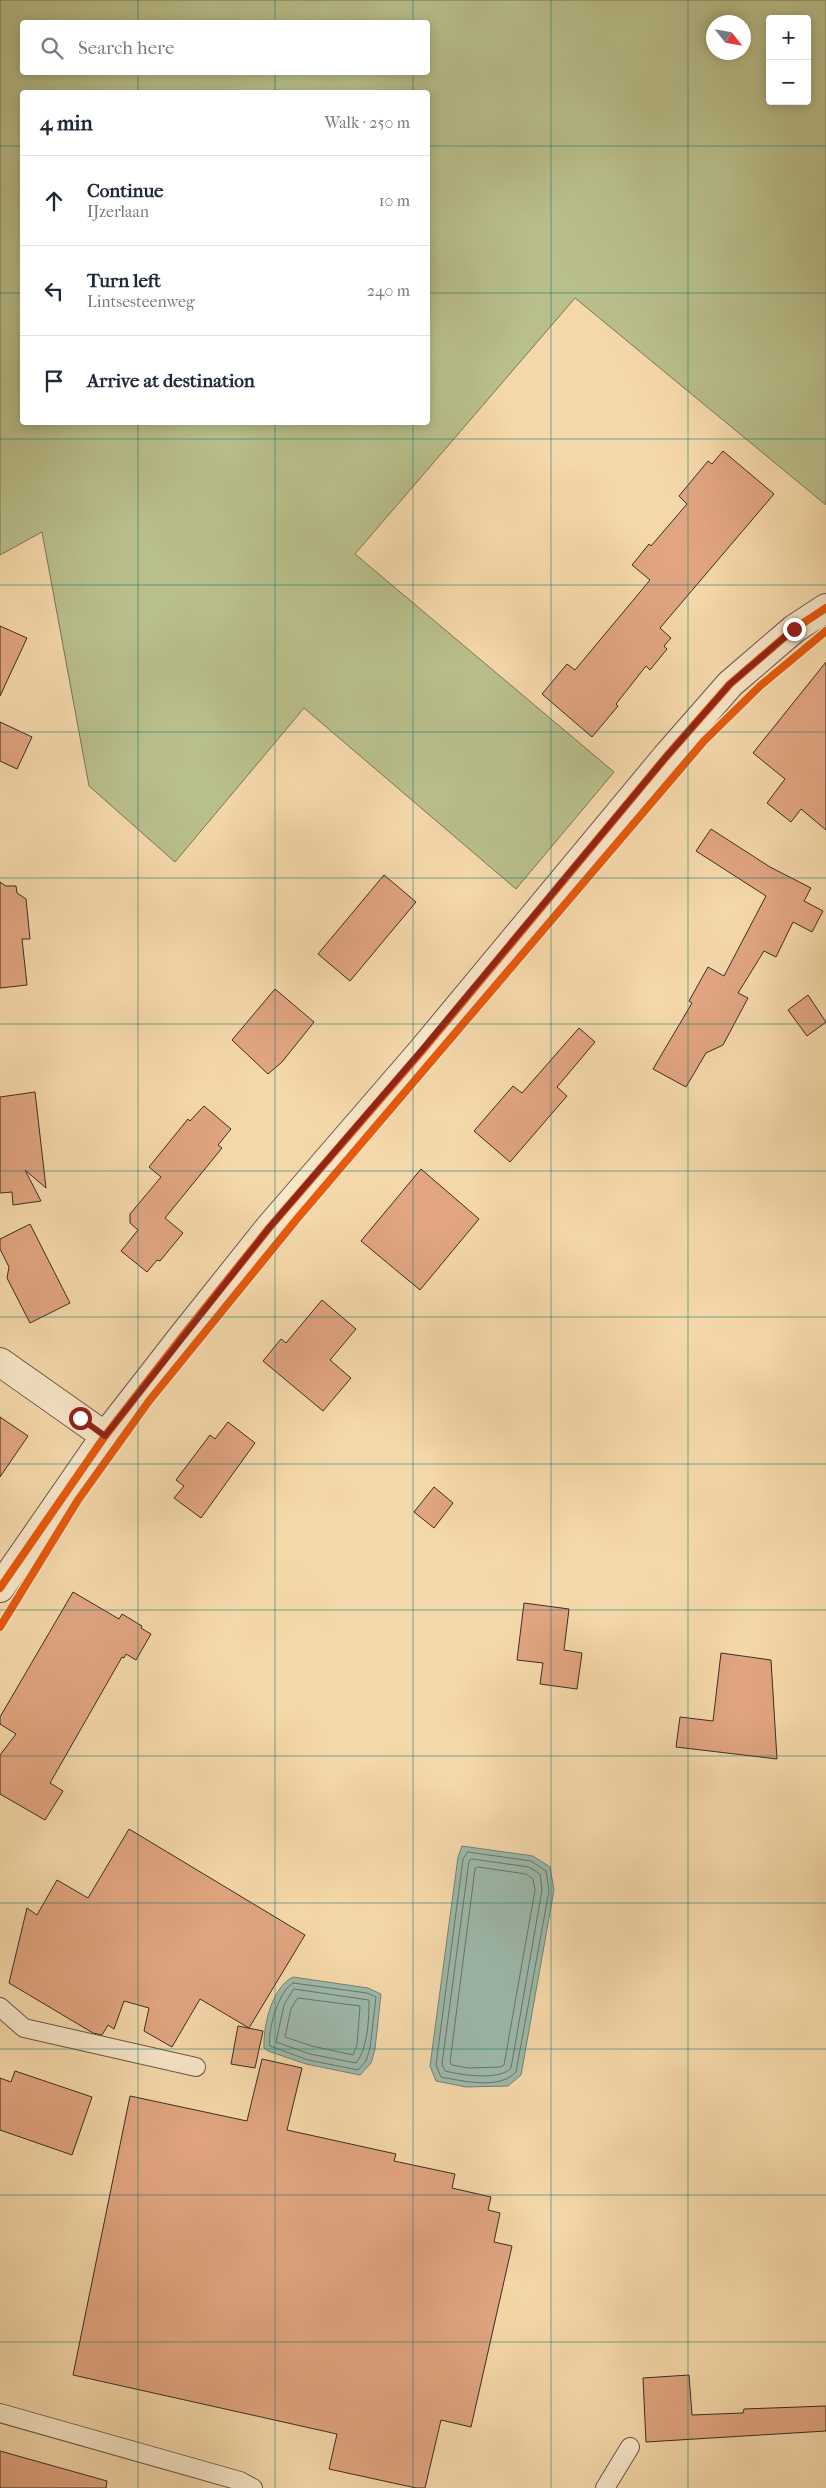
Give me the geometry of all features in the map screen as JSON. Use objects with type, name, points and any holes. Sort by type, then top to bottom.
[{"type":"street","points":[[0,1588],[105,1436],[269,1228],[422,1050],[666,757],[730,684],[794,629],[826,608]]},
{"type":"street","points":[[0,1362],[105,1436]]},
{"type":"lane","points":[[0,2007],[24,2028],[196,2067]]},
{"type":"lane","points":[[0,2412],[240,2480],[253,2488]]},
{"type":"lane","points":[[605,2488],[630,2447]]},
{"type":"green space","points":[[0,0],[826,0],[826,505],[575,298],[355,554],[614,772],[516,889],[304,708],[175,862],[89,786],[42,532],[0,555]]},
{"type":"water","points":[[462,1846],[533,1856],[550,1867],[554,1890],[521,2075],[508,2086],[466,2087],[436,2081],[430,2066],[458,1857]]},
{"type":"water","points":[[293,1977],[368,1988],[381,1994],[375,2049],[371,2063],[360,2075],[306,2064],[264,2048],[267,2019],[274,1998],[279,1989]]},
{"type":"building","points":[[723,451],[774,494],[660,628],[671,638],[664,646],[667,649],[650,670],[646,666],[616,704],[618,706],[592,737],[542,694],[567,664],[575,670],[650,580],[632,565],[687,504],[679,496],[708,461],[712,464]]},
{"type":"building","points":[[0,626],[27,638],[0,696]]},
{"type":"building","points":[[826,662],[826,830],[801,809],[791,822],[767,803],[785,779],[753,753]]},
{"type":"building","points":[[0,722],[32,737],[17,769],[0,761]]},
{"type":"building","points":[[711,829],[770,867],[811,888],[804,901],[823,911],[812,932],[793,922],[776,957],[764,951],[738,993],[748,998],[723,1045],[706,1053],[686,1087],[653,1069],[692,1003],[689,1001],[708,967],[724,976],[766,896],[696,851]]},
{"type":"building","points":[[384,875],[416,902],[350,981],[318,954]]},
{"type":"building","points":[[0,882],[6,886],[16,886],[17,893],[26,899],[30,939],[22,939],[27,985],[0,988]]},
{"type":"building","points":[[275,989],[314,1022],[282,1062],[268,1074],[232,1040]]},
{"type":"building","points":[[808,995],[826,1022],[807,1036],[788,1010]]},
{"type":"building","points":[[579,1028],[595,1042],[557,1087],[567,1096],[510,1162],[474,1131],[513,1086],[522,1093]]},
{"type":"building","points":[[35,1092],[46,1188],[25,1170],[41,1201],[13,1205],[12,1192],[0,1193],[0,1097]]},
{"type":"building","points":[[204,1106],[231,1129],[218,1145],[222,1148],[165,1218],[183,1233],[160,1261],[157,1260],[147,1272],[121,1251],[138,1230],[130,1223],[130,1214],[161,1177],[149,1167],[188,1119],[190,1121]]},
{"type":"building","points":[[421,1169],[479,1219],[420,1290],[361,1241]]},
{"type":"building","points":[[30,1224],[70,1303],[30,1323],[7,1278],[9,1267],[0,1249],[0,1239]]},
{"type":"building","points":[[322,1300],[356,1329],[330,1360],[351,1378],[323,1411],[263,1361],[281,1339],[286,1343]]},
{"type":"building","points":[[0,1417],[28,1436],[0,1477]]},
{"type":"building","points":[[228,1422],[255,1443],[201,1518],[174,1498],[184,1486],[176,1480],[210,1435],[215,1439]]},
{"type":"building","points":[[434,1487],[453,1503],[434,1528],[414,1512]]},
{"type":"building","points":[[73,1592],[119,1619],[122,1614],[151,1634],[136,1660],[126,1654],[124,1658],[122,1657],[50,1783],[63,1791],[45,1820],[0,1794],[0,1755],[16,1734],[0,1724],[0,1717]]},
{"type":"building","points":[[524,1603],[569,1609],[564,1650],[582,1653],[577,1689],[540,1684],[543,1663],[517,1660]]},
{"type":"building","points":[[721,1653],[771,1660],[777,1759],[676,1747],[680,1717],[713,1721]]},
{"type":"building","points":[[129,1829],[305,1935],[249,2028],[200,1999],[172,2047],[144,2031],[149,2008],[124,2001],[114,2029],[108,2025],[102,2035],[93,2033],[9,1983],[27,1908],[37,1915],[57,1880],[88,1898]]},
{"type":"building","points":[[238,2026],[263,2031],[255,2068],[231,2064]]},
{"type":"building","points":[[262,2059],[302,2068],[287,2130],[396,2154],[394,2161],[455,2174],[452,2188],[491,2197],[488,2210],[500,2213],[494,2242],[512,2246],[471,2427],[441,2420],[425,2488],[416,2488],[329,2469],[337,2434],[73,2375],[130,2096],[247,2121]]},
{"type":"building","points":[[15,2071],[92,2097],[72,2155],[0,2130],[0,2078],[11,2082]]},
{"type":"building","points":[[689,2375],[692,2415],[743,2413],[744,2409],[826,2406],[826,2431],[646,2442],[643,2378]]},
{"type":"building","points":[[0,2451],[107,2481],[106,2488],[0,2488]]},
{"type":"cycle path","points":[[0,1588],[105,1436],[269,1228],[422,1051],[666,757],[730,684],[794,629],[826,608]]},
{"type":"cycle path","points":[[0,1627],[78,1500],[149,1401],[296,1220],[704,741],[760,686],[826,631]]},
{"type":"route","points":[[80,1418],[105,1436],[269,1228],[422,1050],[666,757],[730,684],[794,629]]}]
